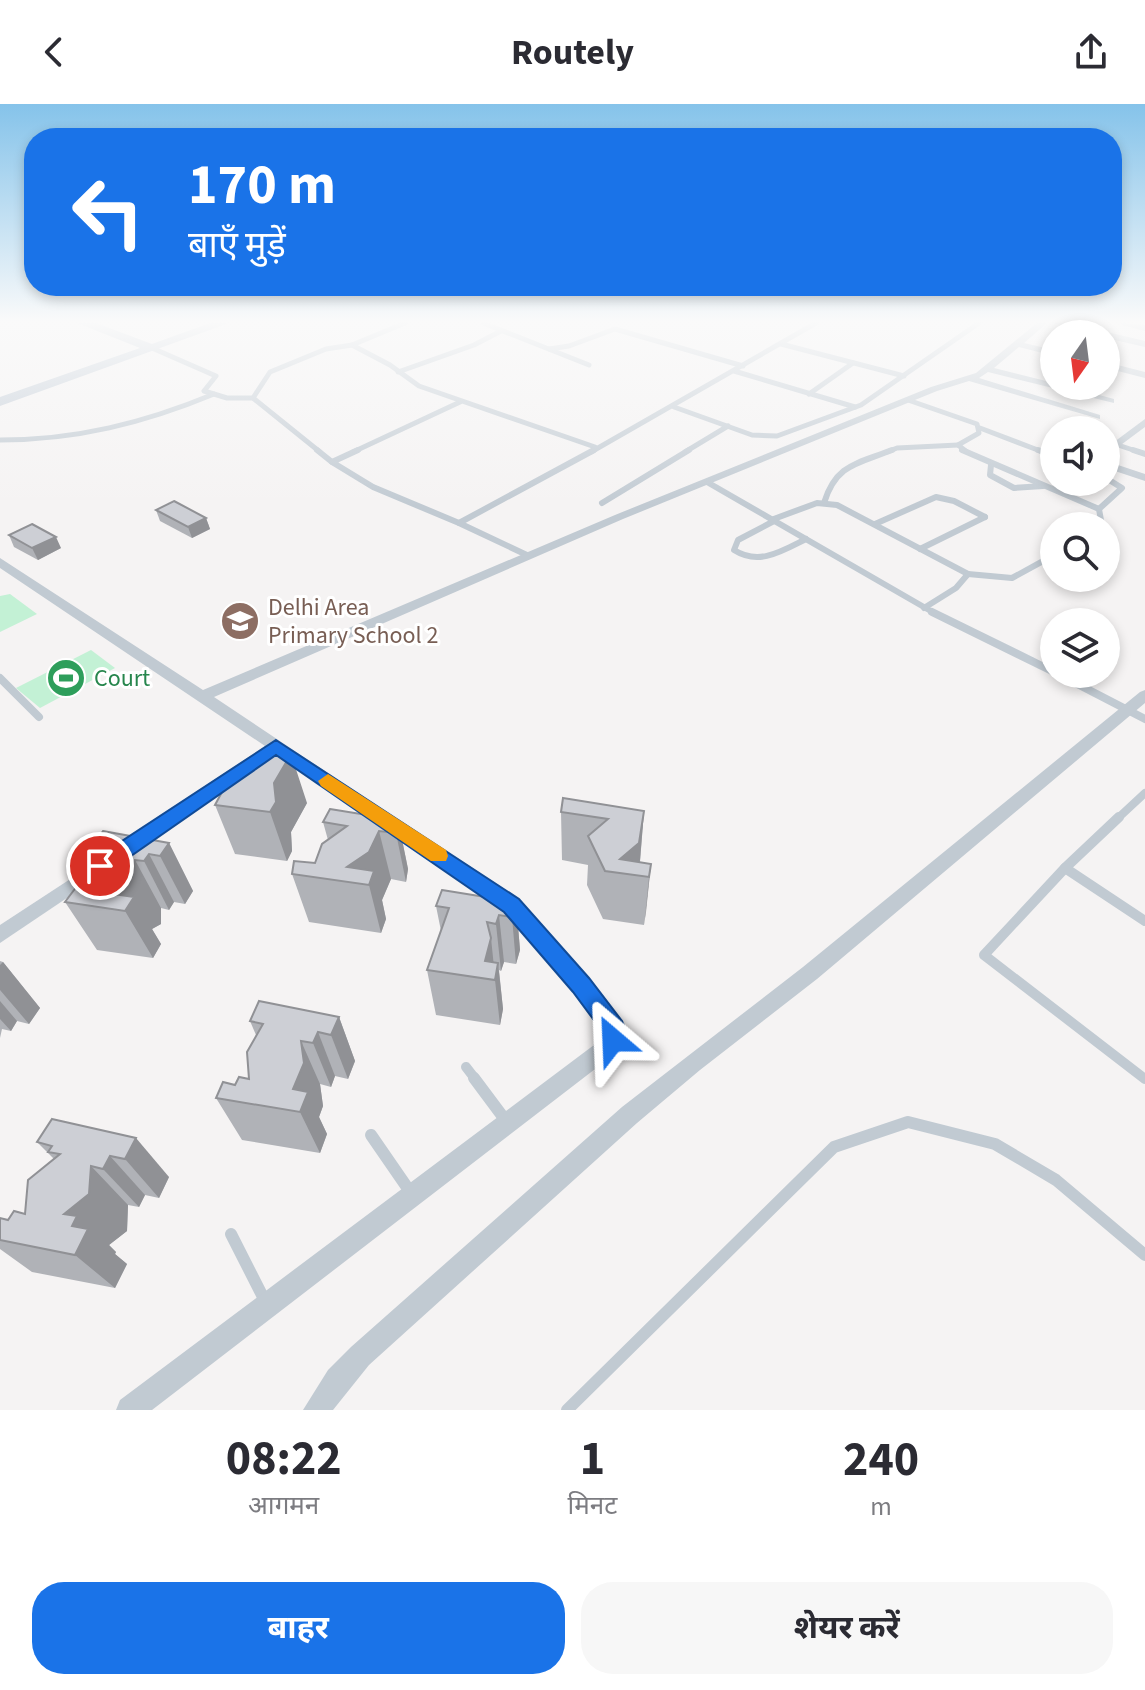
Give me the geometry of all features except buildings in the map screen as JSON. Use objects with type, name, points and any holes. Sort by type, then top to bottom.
[{"type":"street","points":[[0,402],[51,384]]},
{"type":"street","points":[[202,696],[529,556],[945,384]]},
{"type":"street","points":[[988,384],[1093,416]]},
{"type":"street","points":[[1120,443],[1145,422]]},
{"type":"street","points":[[1120,469],[1145,478]]},
{"type":"street","points":[[0,562],[511,905],[614,1028],[613,1040],[605,1049],[130,1410]]},
{"type":"street","points":[[317,1410],[360,1356],[588,1150],[1139,707]]},
{"type":"street","points":[[0,935],[276,746]]},
{"type":"lane","points":[[210,384],[204,391],[227,398],[253,398],[332,462],[373,487],[529,556]]},
{"type":"lane","points":[[253,398],[262,384]]},
{"type":"lane","points":[[416,384],[595,447]]},
{"type":"lane","points":[[459,523],[712,384]]},
{"type":"lane","points":[[776,384],[856,407]]},
{"type":"lane","points":[[809,394],[823,384]]},
{"type":"lane","points":[[674,407],[752,435],[777,436],[856,407],[892,384]]},
{"type":"lane","points":[[0,440],[54,441],[91,431],[136,425],[214,394]]},
{"type":"lane","points":[[908,400],[953,413],[980,428],[1040,451]]},
{"type":"lane","points":[[332,462],[460,402]]},
{"type":"lane","points":[[602,503],[728,426]]},
{"type":"lane","points":[[824,503],[830,483],[839,472],[897,448],[958,445],[979,433],[980,428]]},
{"type":"lane","points":[[958,445],[991,465],[1040,485]]},
{"type":"lane","points":[[1120,446],[1145,454]]},
{"type":"lane","points":[[991,465],[990,475],[1014,488],[1030,490],[1040,487]]},
{"type":"lane","points":[[707,482],[924,608],[1040,665]]},
{"type":"lane","points":[[1067,496],[1099,509]]},
{"type":"lane","points":[[1099,509],[1116,496]]},
{"type":"lane","points":[[875,524],[936,497],[954,501],[985,517],[920,549]]},
{"type":"lane","points":[[806,539],[758,559],[744,557],[734,550],[738,540],[772,521],[824,503],[837,505],[968,574],[1012,578],[1040,563]]},
{"type":"lane","points":[[924,608],[956,588],[968,574]]},
{"type":"lane","points":[[0,678],[39,717]]},
{"type":"lane","points":[[1093,688],[1139,707]]},
{"type":"lane","points":[[1145,793],[1065,868],[984,955],[1145,1079]]},
{"type":"lane","points":[[1065,868],[1145,921]]},
{"type":"lane","points":[[466,1067],[508,1123]]},
{"type":"lane","points":[[567,1410],[834,1147],[908,1122],[995,1144],[1056,1180],[1145,1255]]},
{"type":"lane","points":[[371,1135],[413,1195]]},
{"type":"lane","points":[[231,1234],[268,1306]]},
{"type":"green space","points":[[10,594],[37,614],[0,632],[0,596]]},
{"type":"green space","name":"Court","points":[[91,650],[115,668],[40,708],[16,688]]},
{"type":"slow traffic","points":[[328,781],[438,856]]},
{"type":"place","name":"Delhi Area Primary School 2","points":[[240,621]]},
{"type":"place","name":"Court","points":[[66,678]]},
{"type":"route","points":[[100,866],[276,746],[511,905],[614,1028],[613,1040]]}]
